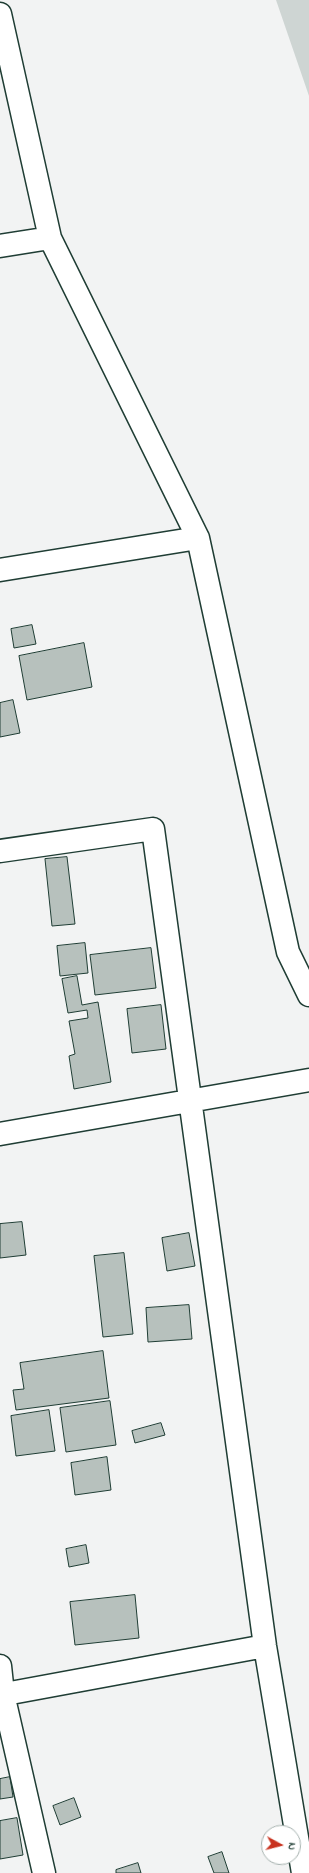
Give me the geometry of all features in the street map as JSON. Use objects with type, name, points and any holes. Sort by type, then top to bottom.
[{"type":"street","points":[[0,14],[50,238],[198,538],[288,952],[309,995]]},
{"type":"street","points":[[0,246],[50,238]]},
{"type":"street","points":[[0,570],[198,538]]},
{"type":"street","points":[[0,851],[153,829],[192,1100],[265,1646],[303,1873]]},
{"type":"street","points":[[0,1134],[309,1080]]},
{"type":"street","points":[[2,1694],[265,1646]]},
{"type":"street","points":[[0,1666],[2,1694],[44,1873]]},
{"type":"shaded area","points":[[276,0],[309,0],[309,96]]},
{"type":"building","points":[[32,625],[36,644],[14,648],[11,629]]},
{"type":"building","points":[[84,643],[92,687],[27,700],[19,656]]},
{"type":"building","points":[[13,700],[20,733],[0,737],[0,703]]},
{"type":"building","points":[[67,857],[75,924],[52,926],[45,859]]},
{"type":"building","points":[[85,943],[88,973],[60,976],[57,946]]},
{"type":"building","points":[[151,948],[156,988],[95,995],[90,955]]},
{"type":"building","points":[[77,976],[82,1005],[98,1002],[111,1082],[74,1089],[69,1056],[75,1054],[69,1021],[88,1018],[87,1010],[68,1013],[62,979]]},
{"type":"building","points":[[161,1005],[166,1049],[132,1053],[127,1009]]},
{"type":"building","points":[[22,1222],[26,1255],[0,1258],[0,1224]]},
{"type":"building","points":[[189,1233],[195,1266],[167,1271],[162,1238]]},
{"type":"building","points":[[124,1253],[133,1334],[103,1337],[94,1256]]},
{"type":"building","points":[[189,1305],[192,1339],[148,1342],[146,1308]]},
{"type":"building","points":[[103,1351],[109,1398],[16,1410],[13,1390],[24,1389],[20,1363]]},
{"type":"building","points":[[110,1401],[116,1445],[66,1452],[60,1408]]},
{"type":"building","points":[[49,1410],[55,1451],[16,1456],[11,1416]]},
{"type":"building","points":[[161,1423],[165,1435],[135,1443],[132,1431]]},
{"type":"building","points":[[107,1457],[111,1490],[75,1495],[71,1463]]},
{"type":"building","points":[[86,1545],[89,1563],[69,1567],[66,1549]]},
{"type":"building","points":[[135,1595],[139,1638],[75,1645],[70,1602]]},
{"type":"building","points":[[10,1777],[13,1797],[0,1799],[0,1779]]},
{"type":"building","points":[[74,1798],[81,1817],[60,1825],[53,1806]]},
{"type":"building","points":[[17,1818],[23,1855],[0,1859],[0,1821]]},
{"type":"building","points":[[222,1852],[229,1873],[214,1873],[208,1857]]},
{"type":"building","points":[[138,1863],[141,1873],[116,1873],[116,1870]]}]
